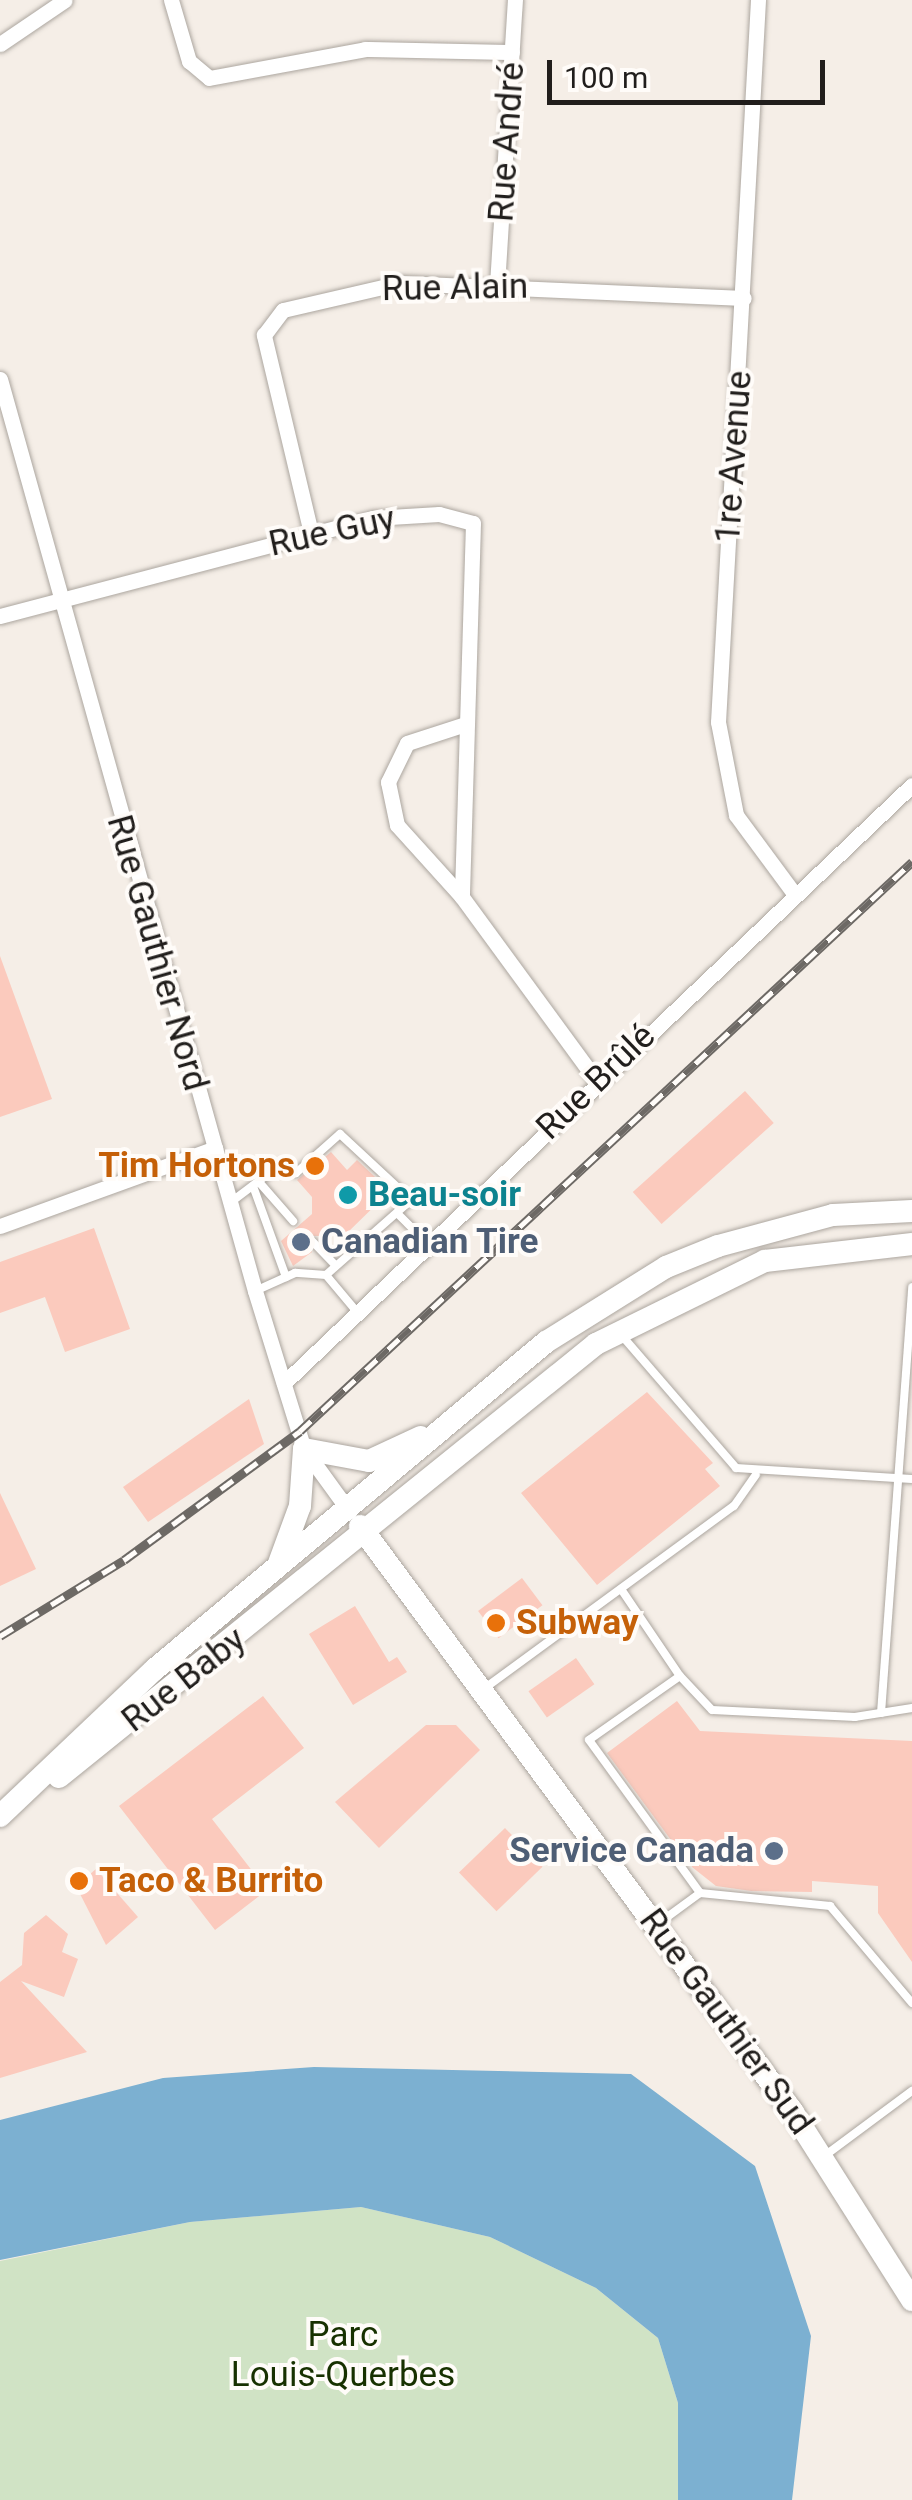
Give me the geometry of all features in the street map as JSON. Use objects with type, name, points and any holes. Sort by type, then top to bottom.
[{"type":"main road","points":[[274,1572],[296,1524],[304,1449],[385,1458],[494,1388],[546,1342],[666,1267],[834,1215],[912,1211]]},
{"type":"main road","name":"Rue Baby","points":[[0,1819],[619,1331],[766,1262],[912,1244]]},
{"type":"main road","name":"Rue Baby","points":[[0,1819],[274,1572],[494,1388]]},
{"type":"main road","name":"Rue Gauthier Sud","points":[[349,1512],[823,2157],[912,2300]]},
{"type":"street","points":[[0,44],[64,0]]},
{"type":"street","points":[[171,0],[189,61],[209,78],[365,49],[512,52]]},
{"type":"street","name":"Rue André","points":[[497,285],[515,0]]},
{"type":"street","name":"1re Avenue","points":[[758,0],[718,722],[736,815],[793,892]]},
{"type":"street","name":"Rue Alain","points":[[310,533],[264,335],[274,323],[321,297],[400,283],[744,298]]},
{"type":"street","name":"Rue Gauthier Nord","points":[[0,379],[56,603],[254,1291],[304,1449],[349,1512]]},
{"type":"street","name":"Rue Guy","points":[[0,616],[373,518],[439,514],[473,523],[462,897]]},
{"type":"street","points":[[465,724],[407,743],[388,782],[397,825],[462,897],[596,1080]]},
{"type":"street","name":"Rue Brûlé","points":[[284,1383],[793,892],[912,785]]},
{"type":"street","points":[[0,1226],[215,1148]]},
{"type":"lane","points":[[231,1202],[280,1165],[296,1173],[340,1134],[411,1200],[326,1275],[286,1277],[254,1291]]},
{"type":"lane","points":[[256,1184],[293,1221]]},
{"type":"lane","points":[[256,1184],[286,1277]]},
{"type":"lane","points":[[397,1213],[428,1244]]},
{"type":"lane","points":[[313,1242],[336,1266]]},
{"type":"lane","points":[[326,1275],[357,1312]]},
{"type":"lane","points":[[881,1713],[912,1287]]},
{"type":"lane","points":[[619,1331],[736,1468],[756,1475],[912,1479]]},
{"type":"lane","points":[[482,1691],[734,1506],[756,1475]]},
{"type":"lane","points":[[621,1589],[680,1676],[712,1710],[881,1713],[912,1708]]},
{"type":"lane","points":[[680,1676],[589,1740],[590,1750],[700,1893]]},
{"type":"lane","points":[[655,1926],[700,1893],[830,1906],[912,2003]]},
{"type":"lane","points":[[823,2157],[912,2091]]},
{"type":"green space","name":"Parc Louis-Querbes","points":[[361,2207],[490,2237],[596,2288],[658,2338],[678,2403],[678,2500],[0,2500],[0,2261],[190,2222]]},
{"type":"water","points":[[314,2067],[631,2074],[755,2166],[811,2336],[792,2500],[678,2500],[678,2403],[658,2338],[596,2288],[490,2237],[361,2207],[190,2222],[0,2260],[0,2120],[163,2078]]},
{"type":"building","points":[[0,956],[52,1099],[0,1117]]},
{"type":"building","points":[[745,1091],[774,1123],[662,1224],[633,1192]]},
{"type":"building","name":"Beau-soir","points":[[331,1152],[347,1170],[357,1160],[390,1191],[344,1236],[309,1236],[312,1252],[293,1266],[281,1241],[312,1214],[312,1197],[297,1180]]},
{"type":"building","points":[[94,1228],[130,1329],[65,1352],[45,1297],[0,1313],[0,1262]]},
{"type":"building","points":[[647,1392],[713,1463],[705,1469],[720,1486],[597,1585],[521,1493]]},
{"type":"building","points":[[249,1399],[264,1444],[148,1522],[123,1487]]},
{"type":"building","points":[[0,1493],[36,1569],[0,1586]]},
{"type":"building","points":[[522,1578],[542,1605],[499,1638],[478,1611]]},
{"type":"building","points":[[355,1606],[389,1662],[397,1657],[407,1672],[353,1705],[309,1634]]},
{"type":"building","points":[[576,1658],[594,1684],[547,1717],[528,1691]]},
{"type":"building","points":[[263,1696],[304,1748],[212,1819],[267,1890],[215,1930],[119,1806]]},
{"type":"building","points":[[677,1701],[700,1731],[912,1741],[912,1962],[878,1913],[878,1886],[812,1881],[812,1892],[751,1891],[716,1886],[692,1867],[687,1845],[679,1851],[607,1753]]},
{"type":"building","points":[[426,1725],[456,1725],[480,1750],[379,1848],[335,1802]]},
{"type":"building","points":[[505,1828],[543,1867],[496,1911],[459,1872]]},
{"type":"building","points":[[96,1869],[138,1917],[106,1945],[76,1886]]},
{"type":"building","points":[[46,1915],[68,1934],[62,1952],[78,1959],[64,1997],[21,1981],[87,2052],[0,2078],[0,1982],[22,1965],[24,1933]]},
{"type":"railway","points":[[0,1636],[124,1560],[300,1431],[912,862]]},
{"type":"place","name":"Tim Hortons","points":[[315,1166]]},
{"type":"place","name":"Beau-soir","points":[[348,1195]]},
{"type":"place","name":"Canadian Tire","points":[[301,1242]]},
{"type":"place","name":"Subway","points":[[496,1623]]},
{"type":"place","name":"Service Canada","points":[[774,1851]]},
{"type":"place","name":"Taco & Burrito","points":[[79,1881]]}]
